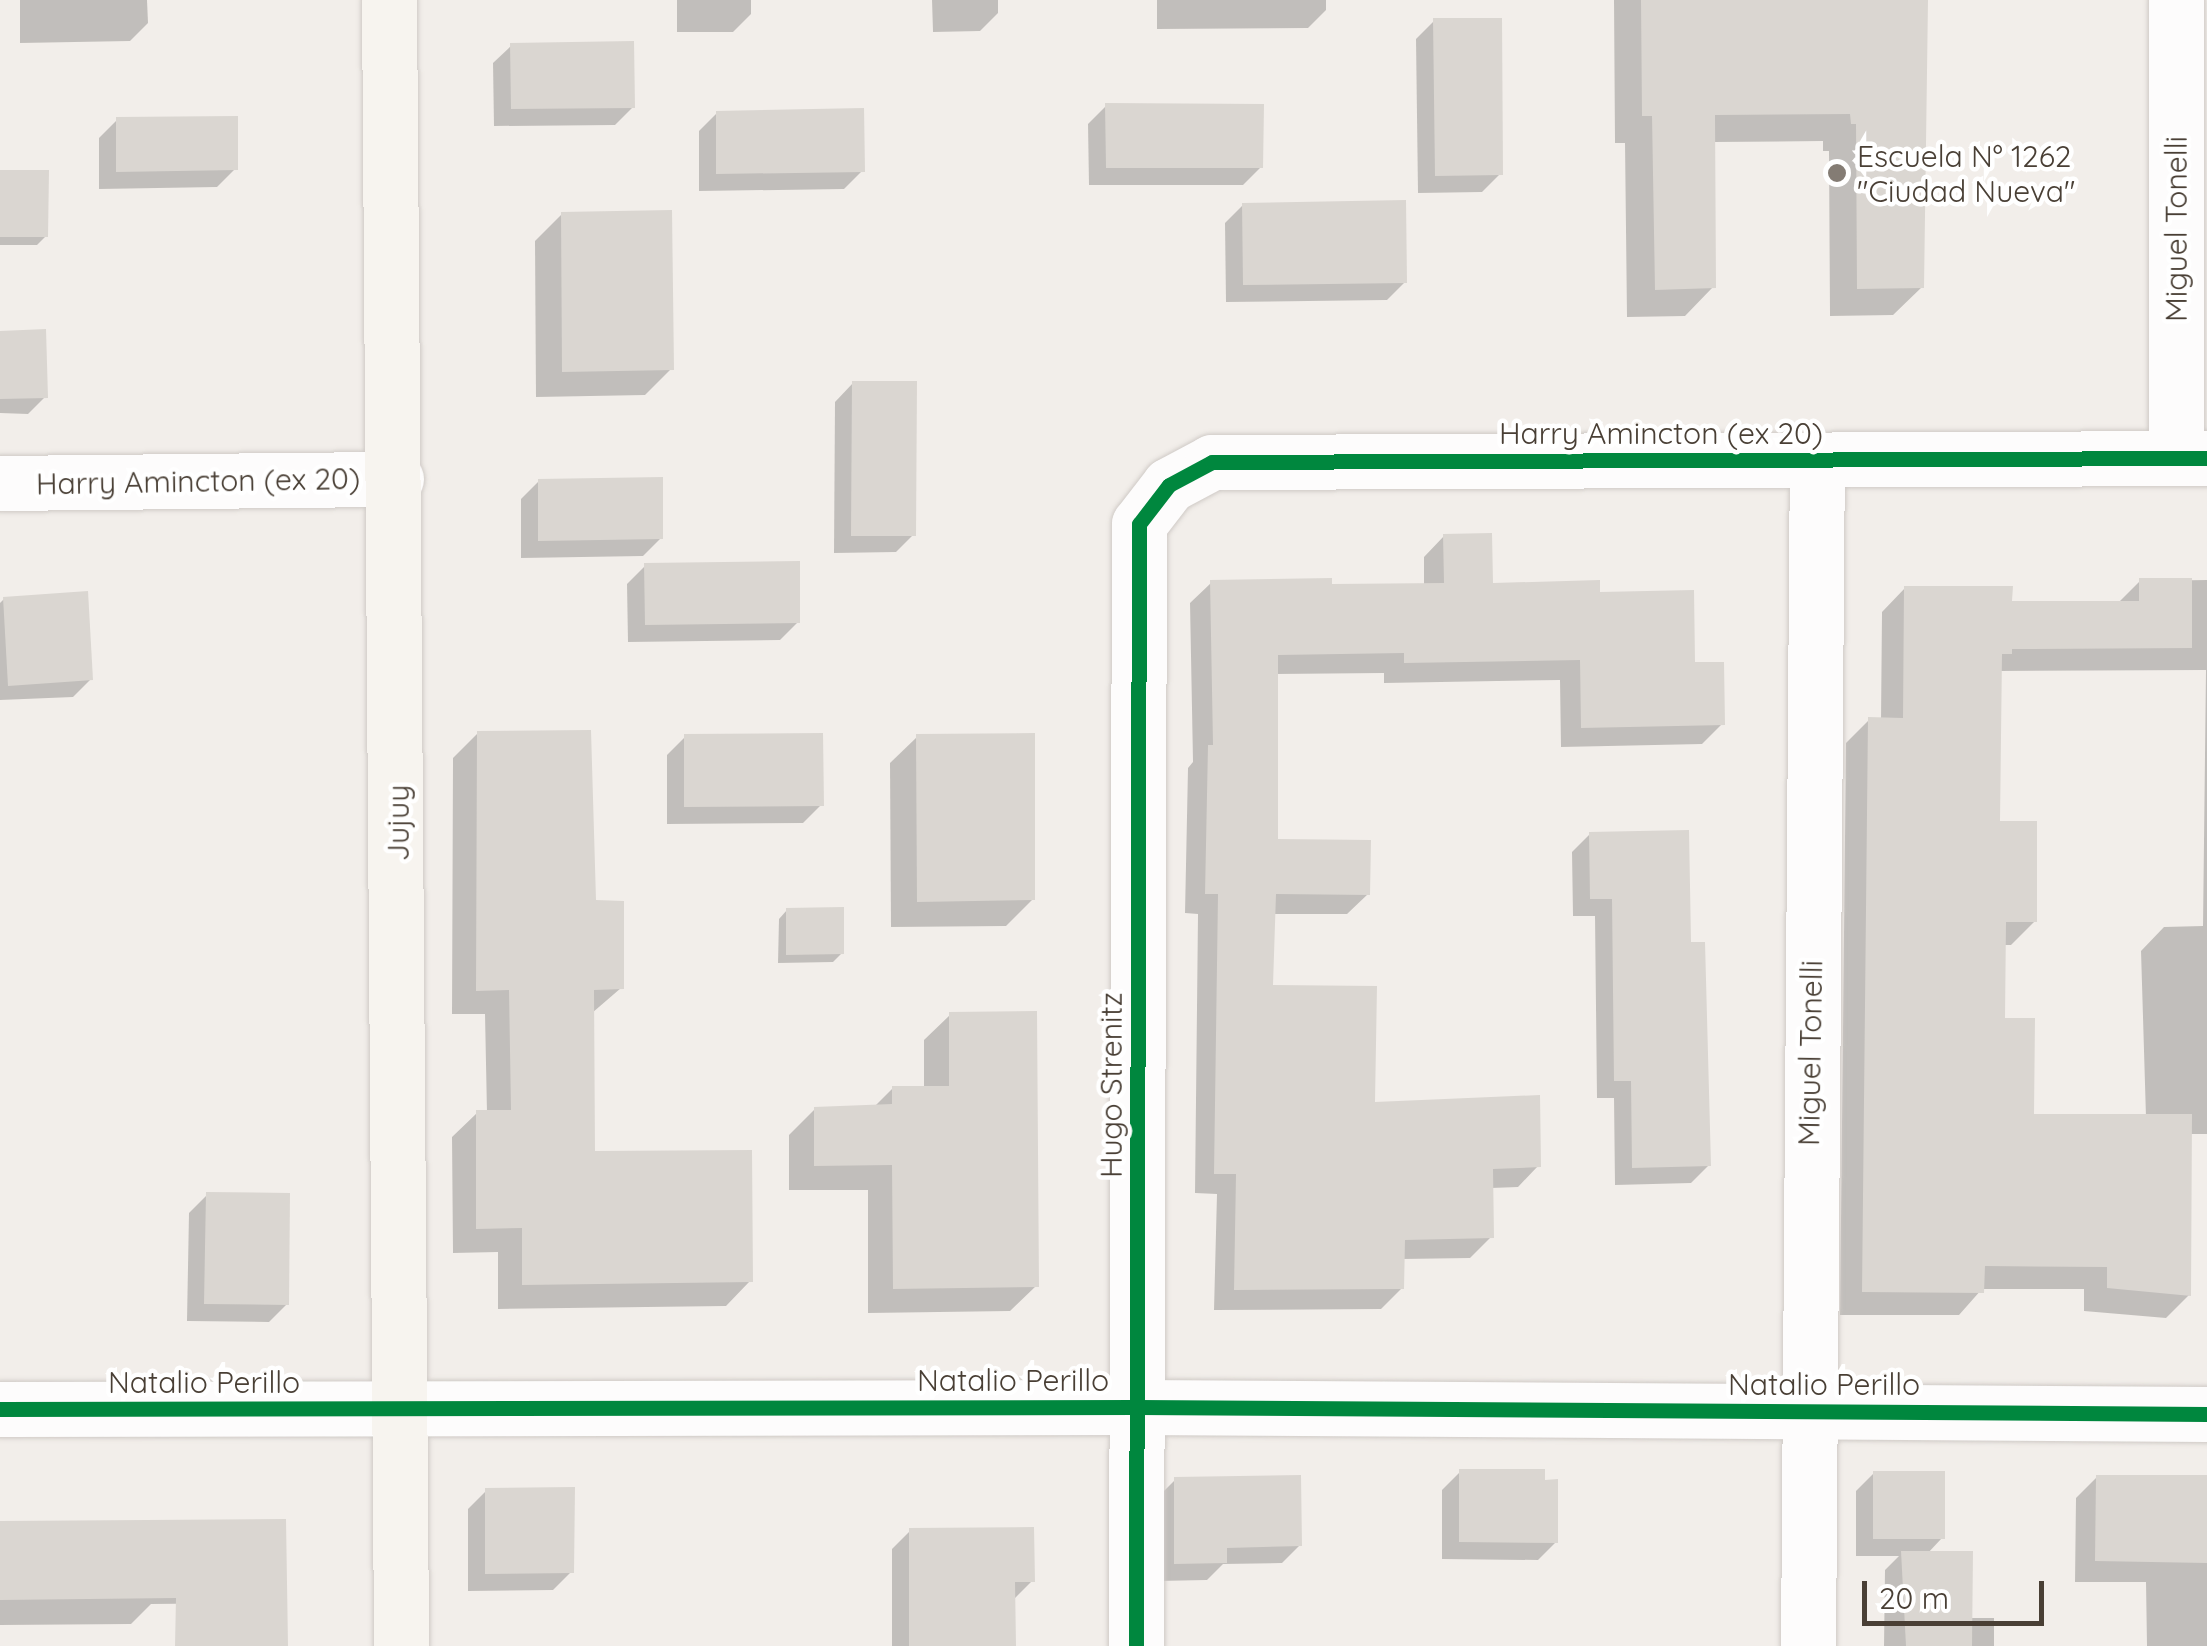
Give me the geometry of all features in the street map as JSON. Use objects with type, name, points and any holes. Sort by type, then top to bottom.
[{"type":"main road","name":"Jujuy","points":[[389,0],[396,479],[400,1646]]},
{"type":"street","name":"Miguel Tonelli","points":[[2176,0],[2192,458]]},
{"type":"street","name":"Harry Amincton (ex 20)","points":[[1140,524],[1169,486],[1212,462],[2192,458]]},
{"type":"street","name":"Miguel Tonelli","points":[[1808,1646],[1806,1411],[1817,460]]},
{"type":"street","name":"Harry Amincton (ex 20)","points":[[0,483],[396,479]]},
{"type":"street","name":"Hugo Strenitz","points":[[1136,1646],[1140,524]]},
{"type":"street","name":"Natalio Perillo","points":[[0,1409],[1137,1407],[2207,1414]]},
{"type":"building","points":[[1641,0],[1928,0],[1924,288],[1857,289],[1856,124],[1851,124],[1850,114],[1715,115],[1716,288],[1655,290],[1652,116],[1642,116]]},
{"type":"building","points":[[1433,18],[1502,18],[1503,175],[1435,176]]},
{"type":"building","points":[[634,41],[635,108],[511,109],[510,43]]},
{"type":"building","points":[[1105,103],[1264,104],[1263,168],[1106,168]]},
{"type":"building","points":[[864,108],[865,172],[716,174],[716,111]]},
{"type":"building","points":[[238,116],[238,170],[116,172],[116,117]]},
{"type":"building","points":[[0,170],[49,170],[48,237],[0,237]]},
{"type":"building","points":[[1406,200],[1407,283],[1243,285],[1242,203]]},
{"type":"building","points":[[672,210],[674,370],[562,372],[561,212]]},
{"type":"building","points":[[46,329],[48,398],[0,399],[0,331]]},
{"type":"building","points":[[852,381],[917,381],[916,536],[851,536]]},
{"type":"building","points":[[663,477],[663,539],[538,541],[538,479]]},
{"type":"building","points":[[1492,533],[1493,583],[1600,580],[1600,592],[1694,590],[1695,662],[1724,662],[1725,725],[1581,728],[1580,660],[1404,663],[1404,653],[1278,655],[1278,839],[1371,840],[1370,895],[1276,894],[1273,985],[1377,986],[1375,1102],[1540,1095],[1541,1167],[1493,1169],[1494,1238],[1405,1240],[1404,1289],[1234,1290],[1236,1174],[1214,1174],[1218,894],[1205,894],[1208,745],[1213,745],[1210,580],[1332,578],[1332,584],[1444,583],[1443,534]]},
{"type":"building","points":[[800,561],[800,623],[645,625],[644,563]]},
{"type":"building","points":[[2139,578],[2192,578],[2192,648],[2012,649],[2012,654],[2002,654],[2000,821],[2037,821],[2037,922],[2006,922],[2005,1018],[2035,1018],[2034,1114],[2192,1114],[2191,1296],[2107,1288],[2107,1267],[1985,1266],[1984,1293],[1862,1292],[1868,717],[1903,718],[1904,586],[2013,586],[2012,601],[2139,601]]},
{"type":"building","points":[[88,591],[93,680],[8,686],[3,597]]},
{"type":"building","points":[[591,730],[596,900],[624,901],[624,989],[594,990],[595,1151],[752,1150],[753,1282],[522,1285],[522,1228],[476,1229],[476,1110],[511,1110],[509,990],[476,991],[477,731]]},
{"type":"building","points":[[823,733],[824,806],[684,807],[684,734]]},
{"type":"building","points":[[1035,733],[1035,900],[917,902],[916,734]]},
{"type":"building","points":[[1689,830],[1691,942],[1705,942],[1711,1166],[1632,1168],[1631,1081],[1614,1081],[1612,899],[1590,899],[1589,832]]},
{"type":"building","points":[[844,907],[844,954],[786,955],[786,908]]},
{"type":"building","points":[[1037,1011],[1039,1287],[893,1289],[892,1165],[814,1166],[814,1107],[892,1104],[892,1086],[949,1086],[949,1012]]},
{"type":"building","points":[[206,1192],[290,1193],[289,1305],[204,1304]]},
{"type":"building","points":[[1459,1469],[1545,1469],[1545,1480],[1558,1479],[1558,1543],[1459,1542]]},
{"type":"building","points":[[1873,1471],[1945,1471],[1945,1539],[1873,1539]]},
{"type":"building","points":[[1301,1475],[1302,1546],[1227,1548],[1227,1563],[1174,1564],[1174,1477]]},
{"type":"building","points":[[2096,1475],[2207,1475],[2207,1563],[2095,1561]]},
{"type":"building","points":[[575,1487],[574,1573],[485,1574],[485,1488]]},
{"type":"building","points":[[286,1519],[288,1646],[175,1646],[176,1598],[0,1600],[0,1521]]},
{"type":"building","points":[[1034,1527],[1035,1582],[1015,1582],[1016,1646],[909,1646],[909,1528]]},
{"type":"building","points":[[1901,1551],[1973,1551],[1972,1646],[1906,1646]]},
{"type":"cycle path","points":[[1136,1646],[1139,524],[1169,485],[1212,462],[2207,458]]},
{"type":"cycle path","points":[[0,1409],[1137,1407],[2207,1414]]},
{"type":"place","name":"Escuela N° 1262 \"Ciudad Nueva\"","points":[[1837,173]]}]
